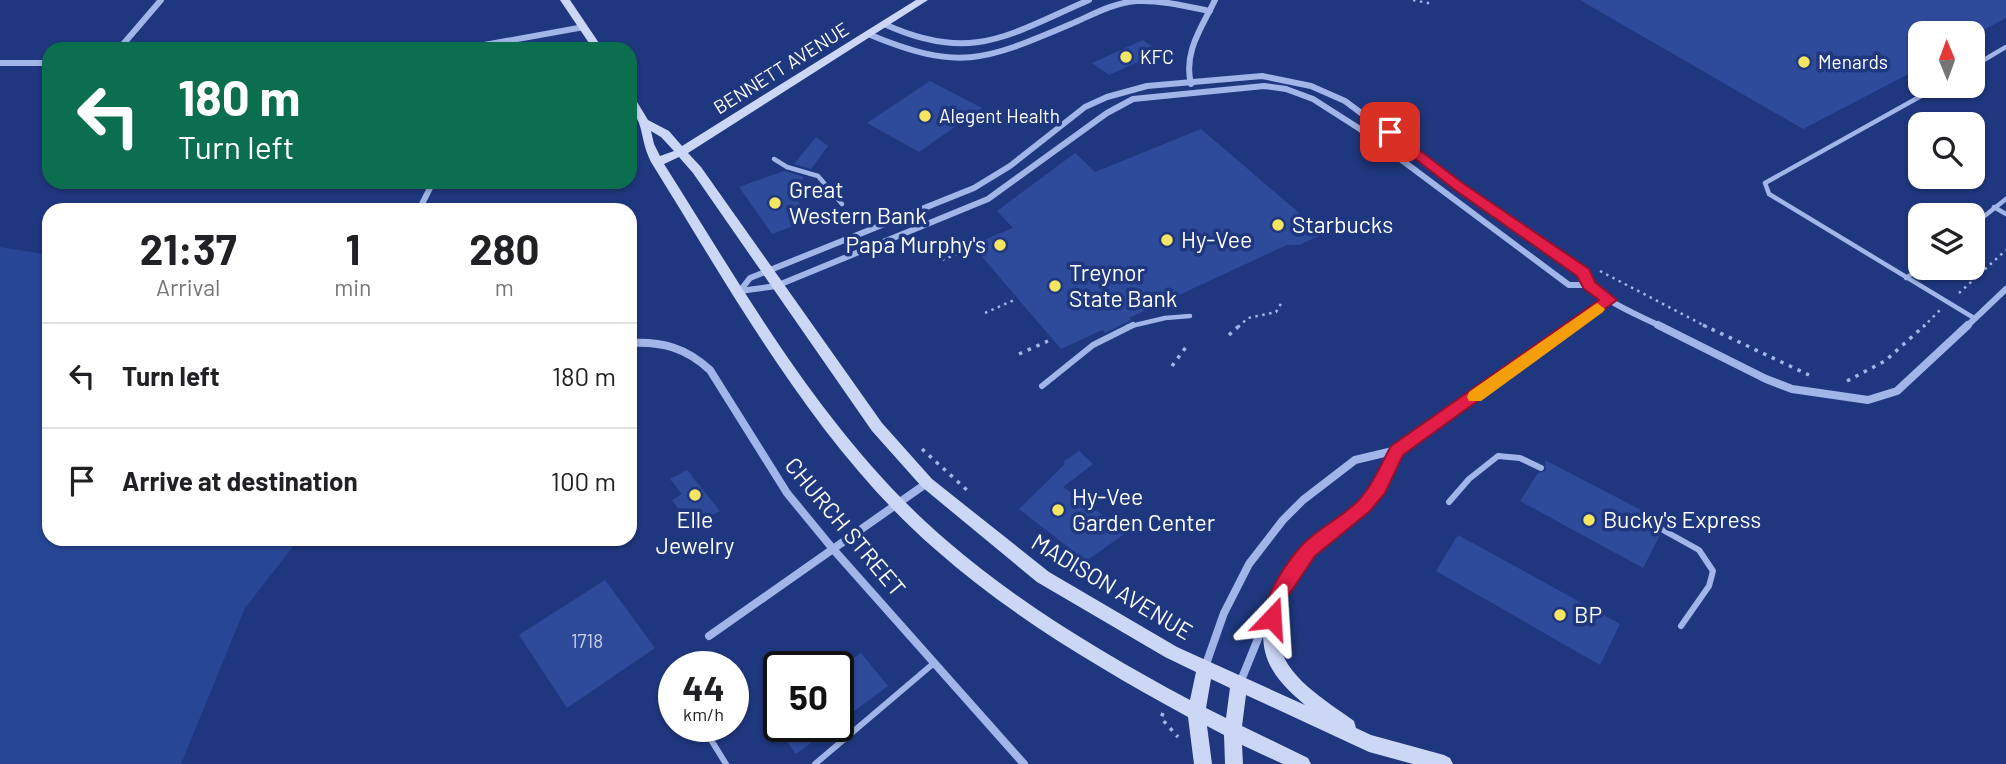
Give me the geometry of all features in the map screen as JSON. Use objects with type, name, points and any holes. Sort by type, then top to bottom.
[{"type":"main road","points":[[565,0],[594,42]]},
{"type":"main road","name":"BENNETT AVENUE","points":[[656,162],[681,152],[923,0]]},
{"type":"main road","name":"MADISON AVENUE","points":[[637,110],[644,122],[648,144],[656,162],[740,291],[824,416],[899,505],[960,560],[1013,600],[1168,698],[1302,764]]},
{"type":"main road","name":"MADISON AVENUE","points":[[644,122],[665,134],[681,152],[877,427],[927,483],[1042,577],[1122,626],[1180,657],[1369,743],[1444,764]]},
{"type":"main road","points":[[1275,600],[1270,635],[1279,664],[1290,680],[1369,743]]},
{"type":"main road","points":[[1203,764],[1196,713],[1205,667]]},
{"type":"main road","points":[[1234,764],[1233,731],[1239,683]]},
{"type":"street","points":[[124,42],[162,0]]},
{"type":"street","points":[[884,24],[922,40],[969,45],[1005,34],[1088,0]]},
{"type":"street","points":[[1194,91],[1189,81],[1187,66],[1191,50],[1215,0]]},
{"type":"street","points":[[868,34],[919,55],[962,60],[1004,52],[1128,2],[1160,1],[1210,11]]},
{"type":"street","points":[[501,42],[584,27]]},
{"type":"street","points":[[0,63],[42,63]]},
{"type":"street","points":[[740,291],[750,278],[772,279],[974,188],[1010,166],[1085,107],[1107,97],[1126,90],[1189,81],[1275,78],[1311,86],[1345,101],[1460,187],[1583,273],[1589,285],[1609,300],[1766,379],[1811,393],[1859,399],[1882,397],[1897,391],[2006,289]]},
{"type":"street","points":[[740,291],[988,199],[1121,104],[1148,96],[1264,86],[1286,89],[1313,99],[1360,129],[1569,285],[1589,285]]},
{"type":"street","points":[[1205,667],[1224,608],[1254,555],[1271,532],[1312,492],[1357,458],[1397,450],[1609,300]]},
{"type":"street","name":"CHURCH STREET","points":[[637,343],[661,342],[680,347],[696,356],[710,370],[779,482],[833,549],[1024,764]]},
{"type":"street","points":[[1239,683],[1275,600],[1309,550],[1364,506],[1378,488],[1397,450]]},
{"type":"street","points":[[709,636],[927,483]]},
{"type":"lane","points":[[1985,59],[2006,47]]},
{"type":"lane","points":[[1917,98],[1765,183],[1769,194],[1974,318]]},
{"type":"lane","points":[[774,159],[787,167],[818,176],[842,204]]},
{"type":"lane","points":[[1985,215],[2006,199]]},
{"type":"lane","points":[[1994,207],[2006,214]]},
{"type":"lane","points":[[1042,386],[1093,342],[1107,335],[1152,318],[1190,316]]},
{"type":"lane","points":[[1449,502],[1469,479],[1498,456],[1520,458],[1541,468]]},
{"type":"lane","points":[[1663,530],[1704,553],[1713,571],[1709,586],[1681,626]]},
{"type":"lane","points":[[815,764],[934,663]]},
{"type":"lane","points":[[712,742],[726,764]]},
{"type":"path","points":[[1413,0],[1433,4]]},
{"type":"path","points":[[942,260],[970,249]]},
{"type":"path","points":[[1839,381],[1849,381],[1875,369],[2006,250]]},
{"type":"path","points":[[1608,276],[1710,329],[1816,377]]},
{"type":"path","points":[[985,313],[1014,300]]},
{"type":"path","points":[[1229,335],[1248,318],[1276,312],[1282,302]]},
{"type":"path","points":[[1019,354],[1048,341]]},
{"type":"path","points":[[1172,366],[1186,347]]},
{"type":"path","points":[[918,445],[971,494]]},
{"type":"path","points":[[1140,613],[1188,633],[1180,657]]},
{"type":"path","points":[[1168,698],[1161,718],[1182,744]]},
{"type":"shaded area","points":[[0,247],[42,254],[42,546],[294,546],[245,608],[181,764],[0,764]]},
{"type":"building","name":"Menards","points":[[1580,0],[2006,0],[2006,18],[1985,29],[1985,21],[1908,21],[1908,74],[1803,129]]},
{"type":"building","name":"KFC","points":[[1143,40],[1160,52],[1109,75],[1092,63]]},
{"type":"building","name":"Alegent Health","points":[[930,81],[982,108],[919,152],[867,123]]},
{"type":"building","name":"Hy-Vee","points":[[1201,129],[1305,218],[1321,235],[1299,245],[1287,245],[1129,318],[1131,320],[1105,333],[1102,330],[1061,349],[972,245],[1013,228],[997,211],[1075,153],[1095,172]]},
{"type":"building","points":[[816,137],[828,146],[811,169],[794,164]]},
{"type":"building","name":"Great Western Bank","points":[[784,171],[804,177],[792,193],[812,219],[772,234],[739,187]]},
{"type":"building","points":[[1079,451],[1093,464],[1063,487],[1108,519],[1115,515],[1130,530],[1086,561],[1019,509],[1065,464],[1063,462]]},
{"type":"building","name":"Bucky's Express","points":[[1545,460],[1666,523],[1658,528],[1660,535],[1643,568],[1520,501],[1538,473],[1546,471]]},
{"type":"building","name":"Elle Jewelry","points":[[687,470],[720,511],[702,521],[692,508],[682,514],[672,500],[682,494],[670,479]]},
{"type":"building","points":[[1458,535],[1620,624],[1600,665],[1436,571]]},
{"type":"building","points":[[605,580],[655,648],[567,708],[519,635]]},
{"type":"building","points":[[861,653],[888,686],[854,711],[854,658]]},
{"type":"building","points":[[787,742],[812,742],[796,754]]},
{"type":"slow traffic","points":[[1475,397],[1597,309]]},
{"type":"place","name":"KFC","points":[[1126,57]]},
{"type":"place","name":"Menards","points":[[1804,62]]},
{"type":"place","name":"Alegent Health","points":[[925,116]]},
{"type":"place","name":"Great Western Bank","points":[[775,203]]},
{"type":"place","name":"Starbucks","points":[[1278,225]]},
{"type":"place","name":"Hy-Vee","points":[[1167,240]]},
{"type":"place","name":"Papa Murphy's","points":[[1000,245]]},
{"type":"place","name":"Treynor State Bank","points":[[1055,286]]},
{"type":"place","name":"Elle Jewelry","points":[[695,495]]},
{"type":"place","name":"Hy-Vee Garden Center","points":[[1058,510]]},
{"type":"place","name":"Bucky's Express","points":[[1589,520]]},
{"type":"place","name":"BP","points":[[1560,615]]},
{"type":"route","points":[[1272,618],[1275,600],[1291,574],[1309,550],[1364,506],[1378,488],[1397,450],[1609,300],[1589,285],[1583,273],[1460,187],[1390,132]]}]
